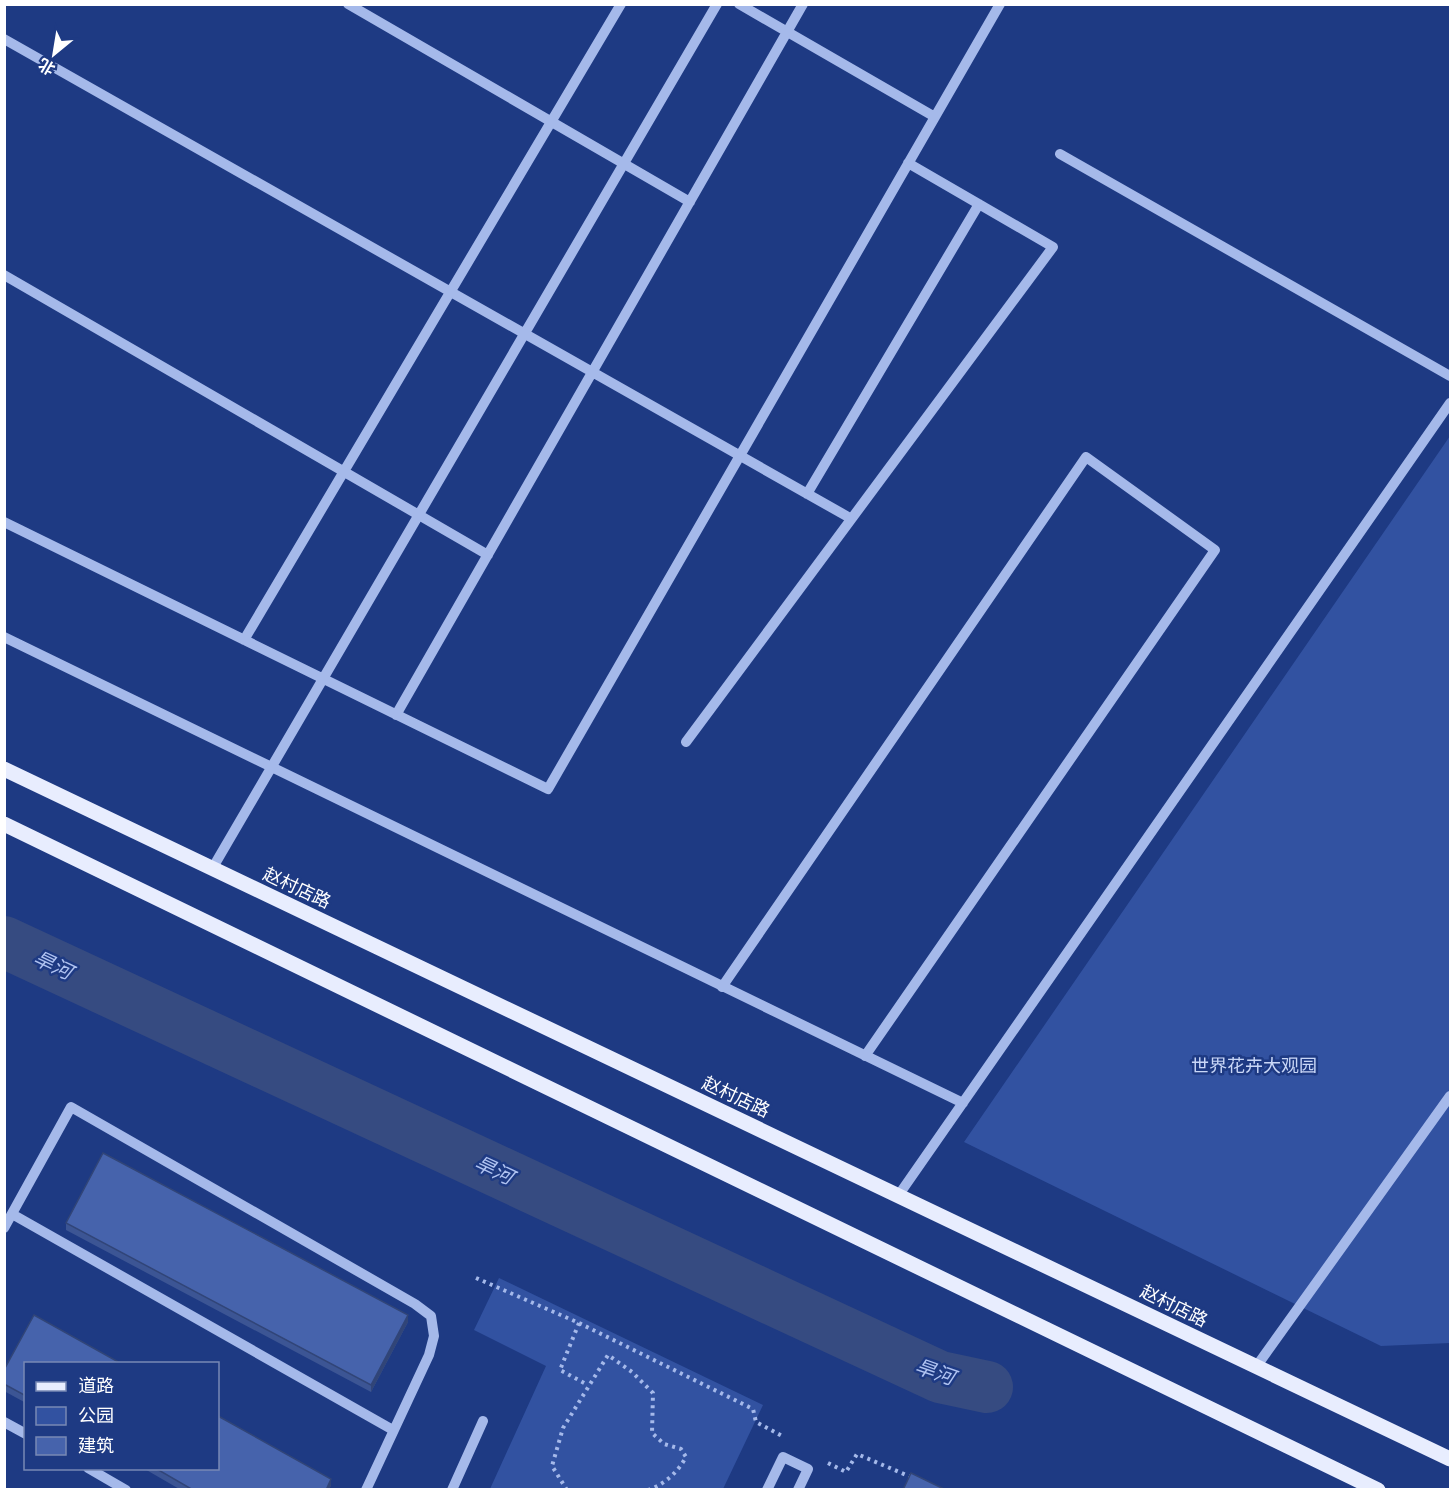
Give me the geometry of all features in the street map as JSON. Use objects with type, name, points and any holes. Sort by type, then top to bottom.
[{"type":"main road","name":"赵村店路","points":[[4,769],[1450,1459]]},
{"type":"main road","points":[[4,824],[1378,1490]]},
{"type":"street","points":[[348,4],[690,202]]},
{"type":"street","points":[[244,640],[621,4]]},
{"type":"street","points":[[212,868],[717,4]]},
{"type":"street","points":[[739,4],[935,117]]},
{"type":"street","points":[[396,715],[803,4]]},
{"type":"street","points":[[4,522],[548,789],[1000,4]]},
{"type":"street","points":[[4,39],[850,518]]},
{"type":"street","points":[[1060,154],[1450,375]]},
{"type":"street","points":[[686,742],[1053,247],[908,163]]},
{"type":"street","points":[[807,494],[979,204]]},
{"type":"street","points":[[4,276],[488,555]]},
{"type":"street","points":[[898,1196],[1450,403]]},
{"type":"street","points":[[722,987],[1086,457],[1215,550],[865,1056]]},
{"type":"street","points":[[4,638],[963,1103]]},
{"type":"street","points":[[1256,1367],[1450,1096]]},
{"type":"street","points":[[4,1228],[71,1107],[415,1304],[430,1316],[434,1336],[429,1355],[366,1490]]},
{"type":"street","points":[[12,1214],[393,1430]]},
{"type":"street","points":[[452,1490],[483,1421]]},
{"type":"street","points":[[4,1422],[24,1433]]},
{"type":"street","points":[[767,1490],[783,1457],[808,1469],[798,1490]]},
{"type":"street","points":[[91,1470],[126,1490]]},
{"type":"path","points":[[476,1278],[579,1323],[753,1409],[756,1422],[794,1442]]},
{"type":"path","points":[[579,1323],[560,1370],[588,1385]]},
{"type":"path","points":[[567,1490],[552,1466],[563,1428],[608,1355],[632,1372],[653,1393],[652,1433],[664,1444],[681,1449],[686,1457],[679,1470],[657,1488],[648,1490]]},
{"type":"path","points":[[824,1461],[846,1472],[856,1454],[921,1481]]},
{"type":"path","points":[[617,1490],[623,1490]]},
{"type":"green space","name":"世界花卉大观园","points":[[1450,436],[1450,1343],[1381,1346],[964,1142]]},
{"type":"green space","points":[[499,1278],[763,1405],[723,1489],[490,1489],[546,1366],[474,1330]]},
{"type":"building","points":[[103,1153],[408,1315],[371,1385],[66,1223]]},
{"type":"building","points":[[34,1315],[118,1362],[24,1362],[24,1395],[4,1384],[4,1370]]},
{"type":"building","points":[[219,1417],[331,1479],[326,1490],[193,1490],[158,1470],[219,1470]]},
{"type":"building","points":[[911,1473],[946,1490],[903,1490]]},
{"type":"waterway","name":"旱河","points":[[4,942],[940,1377],[987,1387]]}]
